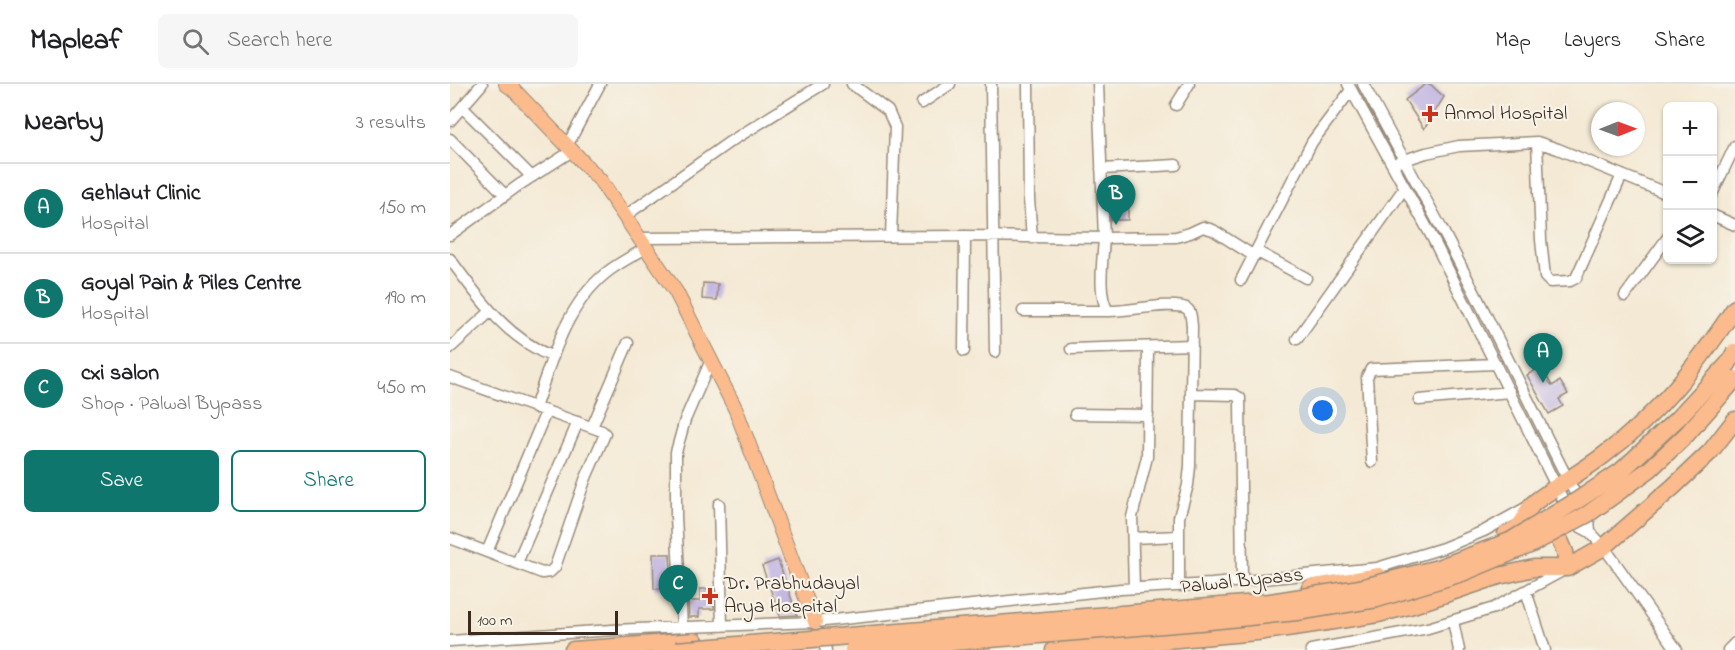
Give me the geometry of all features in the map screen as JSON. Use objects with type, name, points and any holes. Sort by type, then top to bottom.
[{"type":"highway","points":[[573,650],[820,636],[1264,595],[1376,577],[1458,553],[1511,532],[1524,523],[1533,503],[1605,455],[1666,401],[1705,354],[1735,308]]},
{"type":"highway","name":"Palwal Bypass","points":[[676,650],[820,636],[1270,602],[1360,588],[1438,568],[1510,541],[1620,472],[1728,364],[1735,352]]},
{"type":"highway","name":"Palwal Bypass","points":[[853,650],[1297,612],[1377,599],[1462,573],[1532,544],[1588,514],[1650,469],[1687,434],[1735,379]]},
{"type":"highway","points":[[1054,650],[1257,632],[1378,614],[1413,605],[1499,576],[1534,568],[1567,568],[1604,547],[1673,487],[1710,452],[1735,420]]},
{"type":"highway","points":[[1533,503],[1543,510],[1554,524],[1565,552],[1567,568]]},
{"type":"main road","points":[[506,84],[600,180],[676,292],[736,410],[820,636]]},
{"type":"street","points":[[450,121],[482,84]]},
{"type":"street","points":[[450,235],[570,149],[600,84]]},
{"type":"street","points":[[625,216],[728,143],[823,84]]},
{"type":"street","points":[[852,84],[888,111],[896,127],[891,236]]},
{"type":"street","points":[[922,103],[950,84]]},
{"type":"street","points":[[991,84],[995,352]]},
{"type":"street","points":[[1028,84],[1032,238]]},
{"type":"street","points":[[1098,84],[1104,238],[1103,294],[1104,304],[1108,311]]},
{"type":"street","points":[[1176,105],[1189,84]]},
{"type":"street","points":[[1363,84],[1450,243],[1572,504],[1578,526],[1590,532],[1604,547],[1677,650]]},
{"type":"street","points":[[1241,280],[1312,142],[1350,87],[1405,187],[1510,392],[1562,484]]},
{"type":"street","points":[[462,107],[532,177]]},
{"type":"street","points":[[450,139],[505,195]]},
{"type":"street","points":[[1537,142],[1541,240],[1545,277],[1552,282],[1570,281],[1576,278],[1622,175]]},
{"type":"street","points":[[1393,165],[1404,159],[1459,146],[1537,142],[1663,192]]},
{"type":"street","points":[[1717,185],[1735,146]]},
{"type":"street","points":[[1101,169],[1176,165]]},
{"type":"street","points":[[1297,339],[1405,187]]},
{"type":"street","points":[[1717,216],[1735,225]]},
{"type":"street","points":[[487,552],[541,410],[553,357],[579,303],[599,280],[642,243],[891,236],[1176,237],[1203,227],[1306,278]]},
{"type":"street","points":[[964,351],[965,236]]},
{"type":"street","points":[[1625,296],[1663,244]]},
{"type":"street","points":[[450,259],[490,312],[521,340],[553,357]]},
{"type":"street","points":[[1023,311],[1108,311],[1152,307],[1186,308],[1190,312],[1192,326],[1190,466],[1188,485],[1179,517],[1179,586]]},
{"type":"street","points":[[450,348],[490,312]]},
{"type":"street","points":[[592,427],[628,343]]},
{"type":"street","points":[[1071,349],[1191,345]]},
{"type":"street","points":[[1134,588],[1134,503],[1147,457],[1148,347]]},
{"type":"street","points":[[682,627],[676,517],[676,452],[685,420],[711,360]]},
{"type":"street","points":[[1372,462],[1367,377],[1371,369],[1496,364]]},
{"type":"street","points":[[450,377],[604,431],[555,567],[547,573],[450,538]]},
{"type":"street","points":[[1419,400],[1510,392]]},
{"type":"street","points":[[1191,394],[1235,395],[1240,398],[1242,581]]},
{"type":"street","points":[[1075,414],[1148,415]]},
{"type":"street","points":[[517,563],[578,422]]},
{"type":"street","points":[[450,641],[722,626],[820,636],[1134,588],[1242,581],[1377,568],[1443,548],[1484,531],[1533,503]]},
{"type":"street","points":[[719,504],[722,626]]},
{"type":"street","points":[[1133,538],[1179,536]]},
{"type":"street","points":[[1311,650],[1344,647],[1428,628],[1494,608],[1567,568]]},
{"type":"street","points":[[1526,591],[1545,650]]},
{"type":"street","points":[[1453,621],[1459,650]]},
{"type":"street","points":[[1728,650],[1735,643]]},
{"type":"building","points":[[1426,84],[1430,84],[1444,97],[1424,129],[1405,100]]},
{"type":"building","points":[[1111,190],[1128,190],[1128,220],[1111,220]]},
{"type":"building","points":[[703,283],[718,284],[717,300],[702,299]]},
{"type":"building","points":[[1541,367],[1552,386],[1560,381],[1568,394],[1559,399],[1563,406],[1549,414],[1527,375]]},
{"type":"building","points":[[653,554],[670,554],[672,589],[654,589]]},
{"type":"building","points":[[778,560],[797,615],[780,616],[762,566]]},
{"type":"building","points":[[700,589],[714,589],[714,609],[699,609],[699,617],[689,617],[688,601],[700,601]]},
{"type":"place","name":"Anmol Hospital","points":[[1430,114]]},
{"type":"place","name":"Goyal Pain & Piles Centre","points":[[1116,225]]},
{"type":"place","name":"Gehlaut Clinic","points":[[1543,383]]},
{"type":"place","name":"Dr. Prabhudayal Arya Hospital","points":[[710,596]]},
{"type":"place","name":"cxi salon","points":[[678,615]]}]
